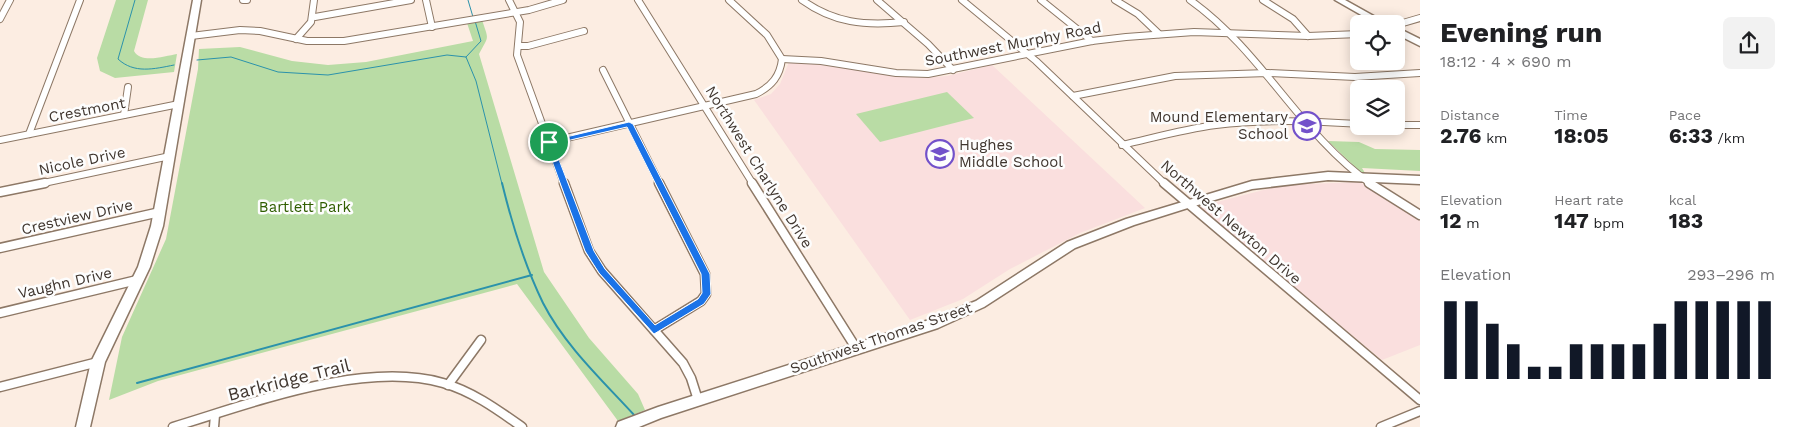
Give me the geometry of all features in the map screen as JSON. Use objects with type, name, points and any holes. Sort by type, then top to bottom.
[{"type":"street","points":[[29,134],[80,0]]},
{"type":"street","points":[[83,427],[98,362],[144,267],[160,212],[196,0]]},
{"type":"street","points":[[296,39],[308,29],[314,17],[314,0]]},
{"type":"street","points":[[314,17],[411,0]]},
{"type":"street","points":[[426,0],[432,27]]},
{"type":"street","points":[[509,0],[520,22],[518,46],[520,62],[590,251],[602,271],[683,362],[691,378],[698,400]]},
{"type":"street","points":[[190,36],[240,30],[260,31],[296,39],[324,42],[344,41],[516,12],[563,0]]},
{"type":"street","name":"Northwest Charlyne Drive","points":[[638,0],[856,348]]},
{"type":"street","points":[[549,142],[739,99],[766,89],[774,83],[779,73],[782,59],[767,35],[729,0]]},
{"type":"street","points":[[802,0],[816,11],[839,21],[872,25],[904,22]]},
{"type":"street","points":[[876,0],[904,22],[953,70]]},
{"type":"street","name":"Northwest Newton Drive","points":[[962,0],[1005,32],[1122,145],[1187,204],[1420,400]]},
{"type":"street","points":[[1040,0],[1092,41]]},
{"type":"street","points":[[1115,0],[1138,14],[1159,34]]},
{"type":"street","points":[[1190,0],[1231,32],[1268,74],[1329,150],[1359,177],[1420,215]]},
{"type":"street","points":[[1263,0],[1293,19],[1308,36]]},
{"type":"street","points":[[1339,0],[1367,15]]},
{"type":"street","points":[[0,19],[11,1]]},
{"type":"street","points":[[1405,22],[1420,18]]},
{"type":"street","points":[[518,46],[528,46],[584,32]]},
{"type":"street","name":"Southwest Murphy Road","points":[[782,59],[821,61],[912,74],[953,70],[1092,41],[1159,34],[1231,32],[1308,36],[1350,34]]},
{"type":"street","points":[[1405,35],[1420,43]]},
{"type":"street","points":[[603,70],[705,274],[707,284],[706,294],[701,301],[654,330]]},
{"type":"street","points":[[1073,96],[1175,76],[1268,74],[1355,77],[1420,73]]},
{"type":"street","points":[[124,115],[128,87]]},
{"type":"street","name":"Crestmont","points":[[0,140],[179,104]]},
{"type":"street","points":[[1122,145],[1216,125],[1256,121],[1350,123]]},
{"type":"street","points":[[1405,125],[1420,125]]},
{"type":"street","name":"Nicole Drive","points":[[0,192],[170,156]]},
{"type":"street","name":"Southwest Thomas Street","points":[[624,426],[933,324],[980,304],[1071,245],[1130,222],[1187,204],[1252,185],[1328,176],[1420,180]]},
{"type":"street","name":"Crestview Drive","points":[[0,248],[160,212]]},
{"type":"street","name":"Vaughn Drive","points":[[0,313],[137,280]]},
{"type":"street","points":[[448,385],[481,340]]},
{"type":"street","points":[[0,387],[98,362]]},
{"type":"street","name":"Barkridge Trail","points":[[173,427],[324,385],[370,377],[392,376],[433,380],[448,385],[484,401],[522,427]]},
{"type":"street","points":[[1381,427],[1420,411]]},
{"type":"street","points":[[214,415],[214,427]]},
{"type":"shaded area","name":"Hughes Middle School","points":[[789,62],[923,78],[947,76],[992,65],[1145,208],[1080,233],[1010,269],[963,299],[910,320],[754,100],[771,94],[780,84]]},
{"type":"shaded area","points":[[1360,182],[1420,217],[1420,345],[1382,360],[1198,207],[1283,185]]},
{"type":"green space","points":[[116,0],[148,0],[134,51],[137,55],[148,58],[177,54],[174,72],[115,78],[100,71],[97,58]]},
{"type":"green space","name":"Bartlett Park","points":[[482,20],[487,38],[479,54],[544,272],[589,338],[638,394],[645,410],[618,421],[517,284],[158,381],[109,400],[122,337],[166,239],[198,69],[199,49],[240,47],[292,61],[328,65],[366,62],[473,41],[467,23]]},
{"type":"green space","points":[[947,92],[974,118],[880,142],[856,114]]},
{"type":"green space","points":[[1328,141],[1359,142],[1375,149],[1420,150],[1420,171],[1362,168],[1365,173],[1360,172]]},
{"type":"waterway","points":[[135,0],[118,59],[124,64],[137,69],[152,69],[174,65]]},
{"type":"waterway","points":[[468,0],[473,17]]},
{"type":"waterway","points":[[466,57],[481,41],[475,21]]},
{"type":"waterway","points":[[197,60],[231,57],[278,72],[328,75],[447,55],[466,57]]},
{"type":"waterway","points":[[466,57],[476,81],[502,184]]},
{"type":"waterway","points":[[502,183],[514,228],[531,275]]},
{"type":"waterway","points":[[137,383],[531,275]]},
{"type":"waterway","points":[[531,275],[543,303],[562,334],[585,363],[635,416]]},
{"type":"place","name":"Mound Elementary School","points":[[1307,126]]},
{"type":"place","name":"Hughes Middle School","points":[[940,154]]},
{"type":"route","points":[[629,124],[705,274],[706,294],[701,301],[654,330],[602,271],[590,251],[549,142],[629,124]]}]
